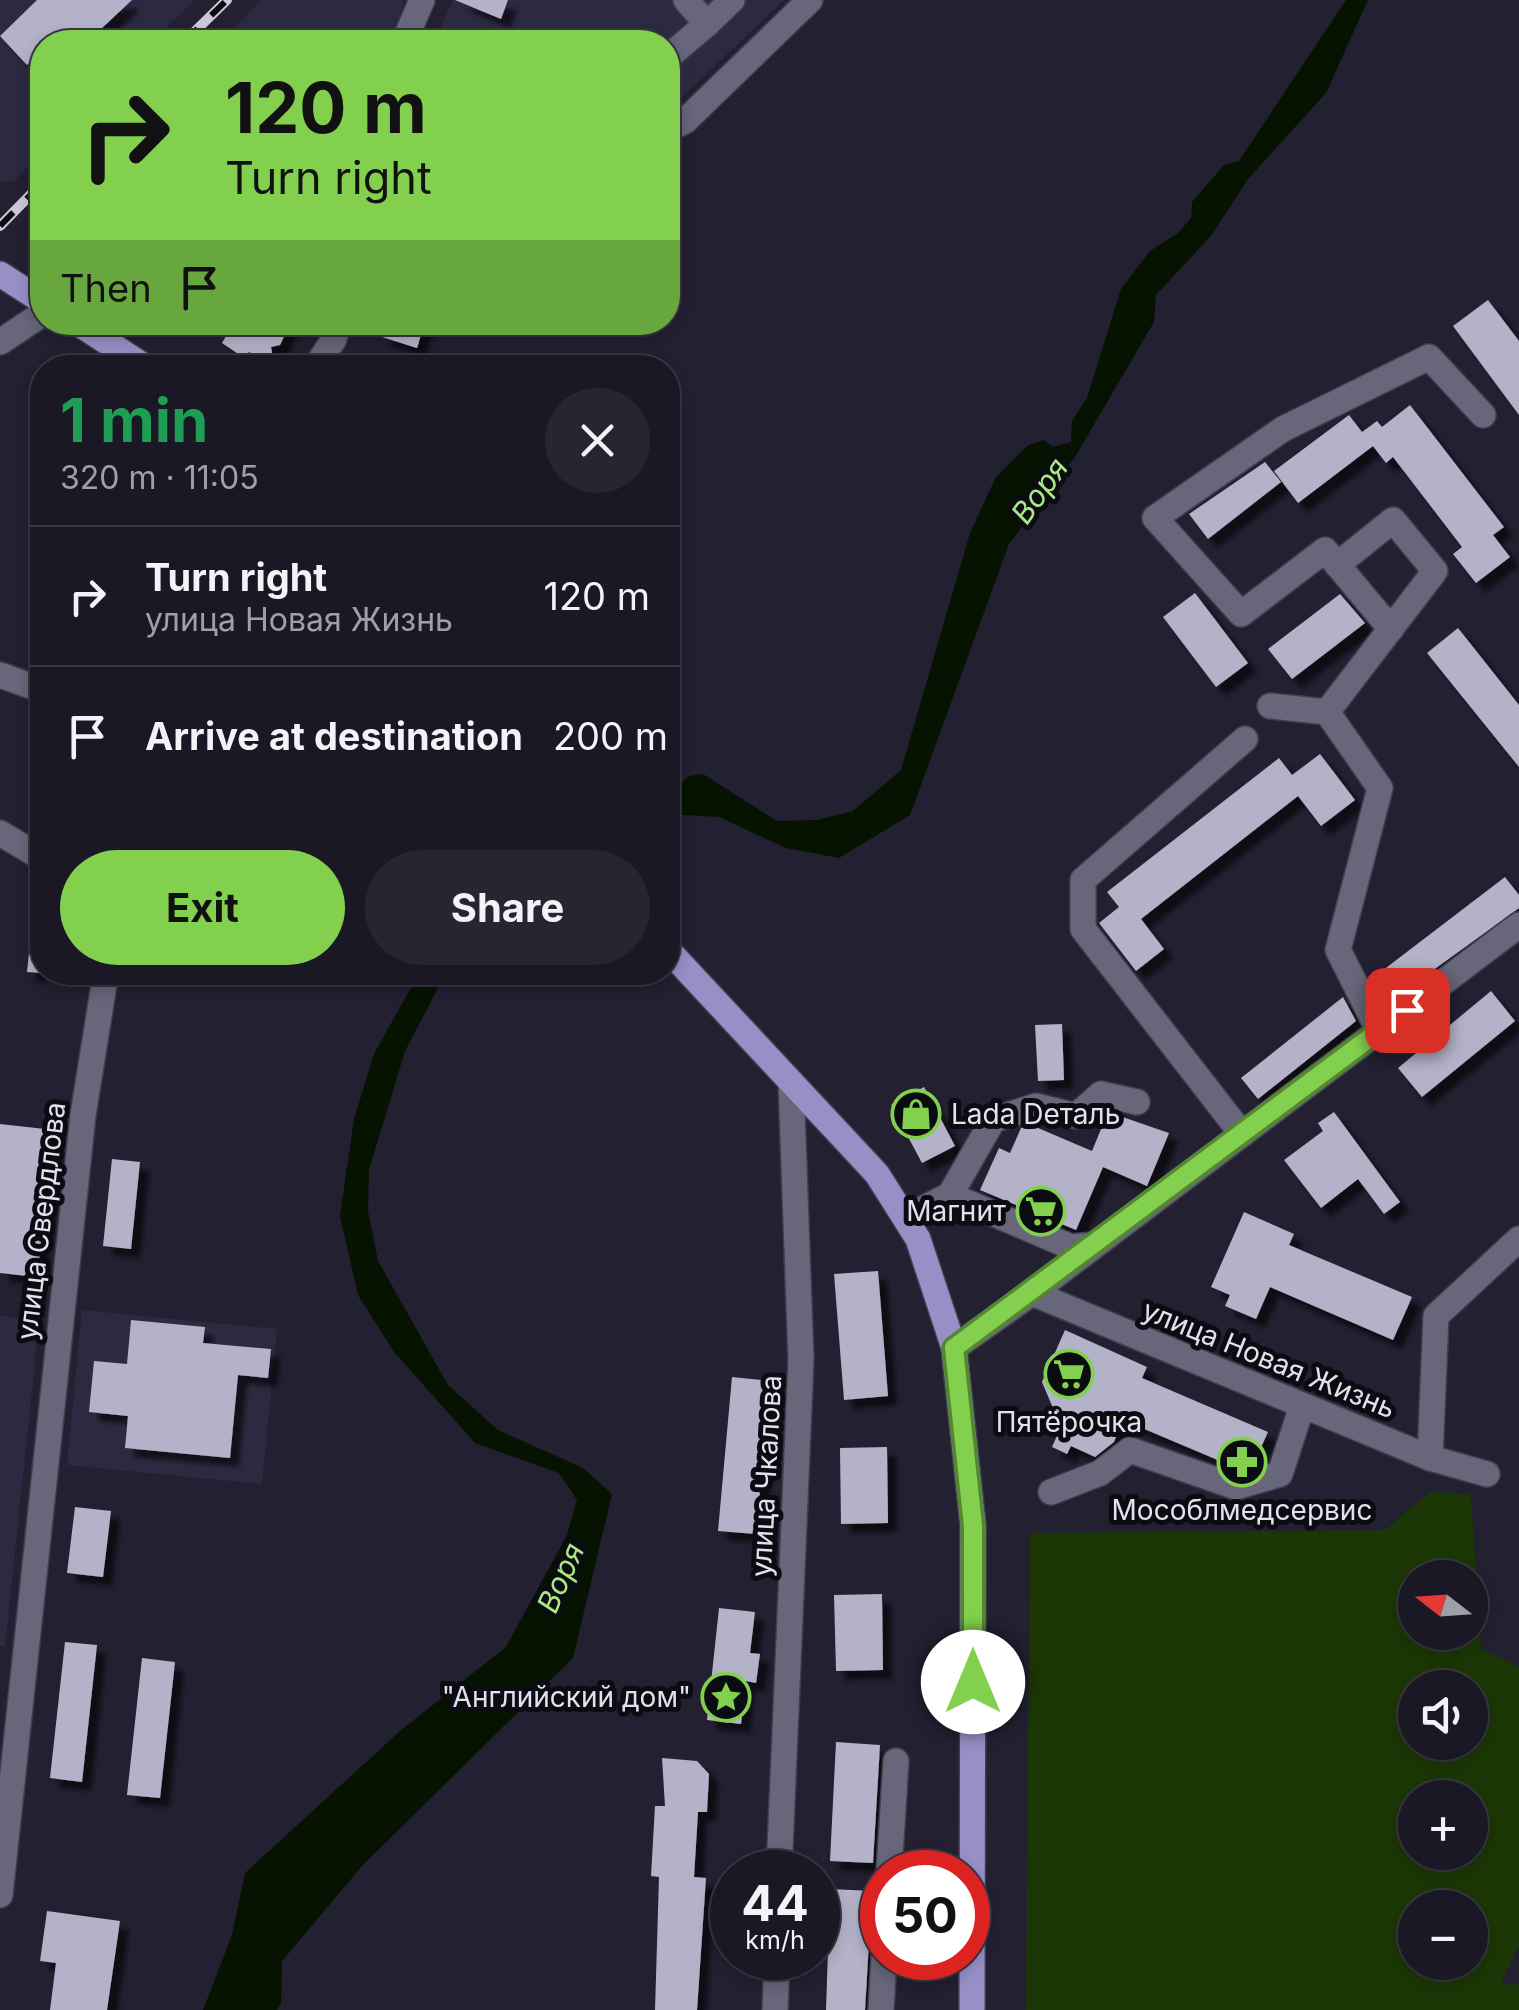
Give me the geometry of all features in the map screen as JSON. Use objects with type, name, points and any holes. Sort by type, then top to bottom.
[{"type":"main road","points":[[0,274],[30,293]]},
{"type":"main road","points":[[96,335],[127,355]]},
{"type":"main road","points":[[680,963],[877,1174],[918,1238],[954,1348],[973,1526],[972,2010]]},
{"type":"street","points":[[409,30],[422,0]]},
{"type":"street","points":[[686,0],[706,24]]},
{"type":"street","points":[[680,51],[732,0]]},
{"type":"street","points":[[680,123],[810,0]]},
{"type":"street","points":[[0,342],[30,322]]},
{"type":"street","points":[[1390,630],[1325,550],[1242,614],[1155,518],[1283,429],[1429,357],[1483,415]]},
{"type":"street","points":[[1326,712],[1436,571],[1393,520],[1337,565]]},
{"type":"street","points":[[0,675],[30,686]]},
{"type":"street","points":[[1270,706],[1326,712],[1380,788],[1338,950],[1379,1031]]},
{"type":"street","points":[[1242,1134],[1084,928],[1083,880],[1245,740]]},
{"type":"street","points":[[0,833],[30,851]]},
{"type":"street","points":[[954,1348],[1519,925]]},
{"type":"street","name":"улица Свердлова","points":[[0,1895],[83,1116],[104,985]]},
{"type":"street","name":"улица Чкалова","points":[[780,1850],[801,1360],[791,1082]]},
{"type":"street","points":[[905,1218],[950,1195],[994,1120],[1036,1106],[1076,1116],[1101,1094],[1137,1102]]},
{"type":"street","points":[[950,1195],[1071,1247],[1095,1245]]},
{"type":"street","points":[[1430,1458],[1436,1316],[1444,1304],[1519,1239]]},
{"type":"street","name":"улица Новая Жизнь","points":[[1032,1293],[1430,1458],[1486,1474]]},
{"type":"street","points":[[1051,1492],[1100,1473],[1130,1450],[1236,1487],[1280,1474],[1302,1406]]},
{"type":"street","points":[[890,1850],[896,1762]]},
{"type":"street","points":[[776,2010],[777,1980]]},
{"type":"street","points":[[881,2010],[883,1980]]},
{"type":"shaded area","points":[[0,0],[194,0],[164,30],[30,30],[30,164],[14,181],[0,182]]},
{"type":"shaded area","points":[[261,0],[404,0],[396,30],[232,30]]},
{"type":"shaded area","points":[[453,0],[784,0],[680,99],[680,30],[439,30]]},
{"type":"shaded area","points":[[82,1310],[277,1329],[262,1484],[67,1465]]},
{"type":"shaded area","points":[[0,1315],[39,1323],[5,1646],[0,1646]]},
{"type":"green space","points":[[1431,1491],[1471,1495],[1475,1560],[1398,1560],[1398,1650],[1483,1650],[1519,1667],[1519,1946],[1501,1983],[1519,1985],[1519,2010],[1026,2010],[1030,1533],[1385,1530]]},
{"type":"water","name":"Воря","points":[[1346,0],[1368,0],[1326,93],[1248,179],[1211,236],[1156,295],[1154,322],[1075,457],[1009,544],[910,815],[839,858],[786,848],[719,817],[680,815],[680,783],[689,776],[703,774],[777,821],[817,820],[853,811],[901,770],[970,533],[996,477],[1027,446],[1043,440],[1053,447],[1071,442],[1072,421],[1087,398],[1121,289],[1150,251],[1178,233],[1191,218],[1192,202],[1224,165],[1239,161]]},
{"type":"water","name":"Воря","points":[[412,985],[440,985],[405,1051],[369,1170],[368,1211],[378,1261],[448,1385],[498,1430],[583,1468],[612,1494],[573,1658],[363,1865],[282,1961],[281,2003],[277,2010],[203,2010],[232,1935],[245,1873],[400,1731],[506,1647],[567,1535],[577,1500],[559,1473],[475,1443],[394,1352],[358,1295],[340,1216],[354,1119],[374,1054]]},
{"type":"building","points":[[37,0],[132,0],[100,30],[30,30],[27,65],[0,36]]},
{"type":"building","points":[[455,0],[508,0],[501,19]]},
{"type":"building","points":[[1488,300],[1519,341],[1519,415],[1453,326]]},
{"type":"building","points":[[227,335],[285,335],[280,345],[271,347],[272,355],[240,355],[222,343]]},
{"type":"building","points":[[383,335],[421,335],[417,348]]},
{"type":"building","points":[[1410,405],[1504,527],[1493,535],[1510,557],[1476,583],[1453,554],[1462,547],[1393,457],[1386,463],[1373,446],[1298,503],[1274,471],[1349,415],[1362,432],[1377,421],[1382,427]]},
{"type":"building","points":[[1265,462],[1281,482],[1208,539],[1189,514]]},
{"type":"building","points":[[1195,593],[1248,663],[1216,687],[1163,617]]},
{"type":"building","points":[[1340,594],[1365,623],[1292,679],[1268,649]]},
{"type":"building","points":[[1458,628],[1519,705],[1519,767],[1427,653]]},
{"type":"building","points":[[1320,754],[1355,800],[1321,826],[1298,796],[1141,919],[1164,949],[1136,971],[1099,923],[1119,907],[1107,892],[1279,758],[1292,775]]},
{"type":"building","points":[[1505,877],[1519,895],[1519,908],[1396,997],[1378,974]]},
{"type":"building","points":[[1491,991],[1515,1021],[1422,1097],[1398,1068]]},
{"type":"building","points":[[1343,997],[1356,1021],[1258,1099],[1241,1078]]},
{"type":"building","points":[[1062,1024],[1064,1080],[1038,1081],[1035,1025]]},
{"type":"building","points":[[924,1087],[955,1146],[922,1163],[891,1105]]},
{"type":"building","points":[[1108,1112],[1169,1133],[1147,1186],[1103,1167],[1076,1230],[980,1190],[999,1148],[1010,1153],[1021,1128],[1031,1125],[1092,1151]]},
{"type":"building","points":[[1334,1112],[1400,1202],[1384,1214],[1358,1179],[1321,1208],[1284,1160],[1323,1131],[1318,1123]]},
{"type":"building","points":[[0,1124],[54,1130],[37,1277],[0,1273]]},
{"type":"building","points":[[112,1159],[140,1162],[131,1249],[103,1246]]},
{"type":"building","points":[[1244,1212],[1294,1234],[1289,1245],[1412,1297],[1393,1340],[1270,1287],[1256,1319],[1225,1306],[1230,1295],[1211,1287]]},
{"type":"building","points":[[878,1271],[888,1396],[844,1400],[834,1274]]},
{"type":"building","points":[[131,1320],[205,1327],[203,1343],[271,1349],[268,1378],[238,1375],[230,1458],[125,1448],[128,1416],[89,1412],[94,1361],[127,1364]]},
{"type":"building","points":[[1065,1330],[1147,1367],[1142,1378],[1268,1432],[1253,1465],[1239,1469],[1123,1420],[1114,1442],[1095,1457],[1071,1446],[1067,1454],[1052,1447],[1061,1427],[1042,1382]]},
{"type":"building","points":[[732,1377],[770,1381],[756,1534],[718,1531]]},
{"type":"building","points":[[887,1447],[888,1523],[841,1524],[840,1448]]},
{"type":"building","points":[[75,1507],[111,1511],[103,1577],[67,1573]]},
{"type":"building","points":[[882,1594],[883,1670],[836,1671],[834,1595]]},
{"type":"building","points":[[719,1608],[755,1612],[750,1653],[760,1654],[756,1683],[746,1681],[741,1724],[707,1720]]},
{"type":"building","points":[[65,1642],[97,1645],[82,1782],[50,1778]]},
{"type":"building","points":[[142,1658],[175,1662],[160,1798],[127,1795]]},
{"type":"building","points":[[836,1742],[880,1745],[874,1850],[860,1850],[860,1862],[840,1861],[840,1850],[831,1850]]},
{"type":"building","points":[[662,1758],[697,1761],[709,1774],[707,1812],[698,1812],[694,1877],[706,1878],[697,2010],[655,2010],[659,1877],[651,1876],[655,1806],[665,1806]]},
{"type":"building","points":[[840,1889],[860,1890],[860,1980],[867,1980],[865,2010],[826,2010],[827,1980],[840,1980]]},
{"type":"building","points":[[47,1911],[120,1921],[107,2010],[50,2010],[56,1963],[40,1961]]},
{"type":"railway","points":[[196,30],[227,0]]},
{"type":"railway","points":[[0,226],[30,195]]},
{"type":"place","name":"Lada Dеталь","points":[[916,1114]]},
{"type":"place","name":"Магнит","points":[[1041,1211]]},
{"type":"place","name":"Пятёрочка","points":[[1069,1374]]},
{"type":"place","name":"Мособлмедсервис","points":[[1242,1462]]},
{"type":"place","name":"\"Английский дом\"","points":[[726,1697]]},
{"type":"route","points":[[973,1682],[973,1526],[966,1427],[954,1348],[1407,1010]]}]
